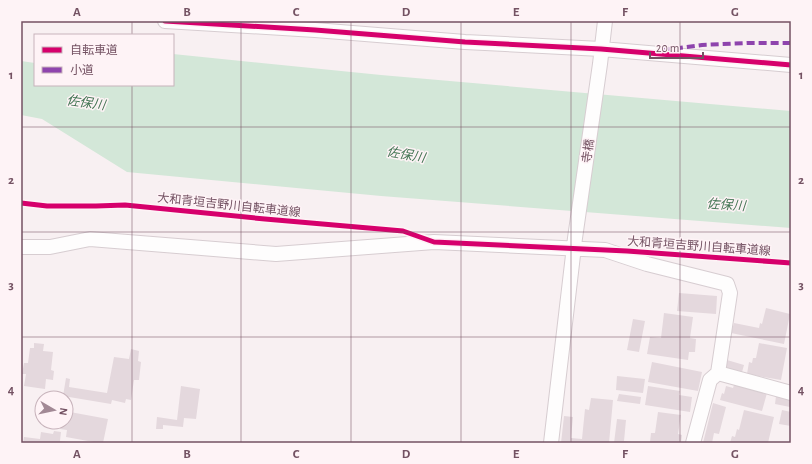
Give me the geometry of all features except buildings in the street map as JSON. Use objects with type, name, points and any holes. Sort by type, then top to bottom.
[{"type":"street","points":[[165,21],[315,30],[465,42],[601,49],[791,65]]},
{"type":"street","name":"寺橋","points":[[551,443],[575,243],[605,21]]},
{"type":"street","points":[[21,248],[50,247],[90,239],[276,254],[434,242],[575,243],[605,250],[647,264],[727,284],[730,292],[718,373],[710,380],[693,443]]},
{"type":"street","points":[[718,373],[791,393]]},
{"type":"water","name":"佐保川","points":[[174,54],[381,75],[791,111],[791,228],[381,196],[127,172],[42,119],[21,115],[21,61],[34,63],[34,86],[174,86]]},
{"type":"marked path","points":[[663,50],[702,45],[791,43]]},
{"type":"cycle path","points":[[165,21],[315,30],[465,42],[601,49],[791,65]]},
{"type":"cycle path","name":"大和青垣吉野川自転車道線","points":[[21,203],[47,206],[125,205],[403,231],[434,242],[627,251],[791,263]]}]
